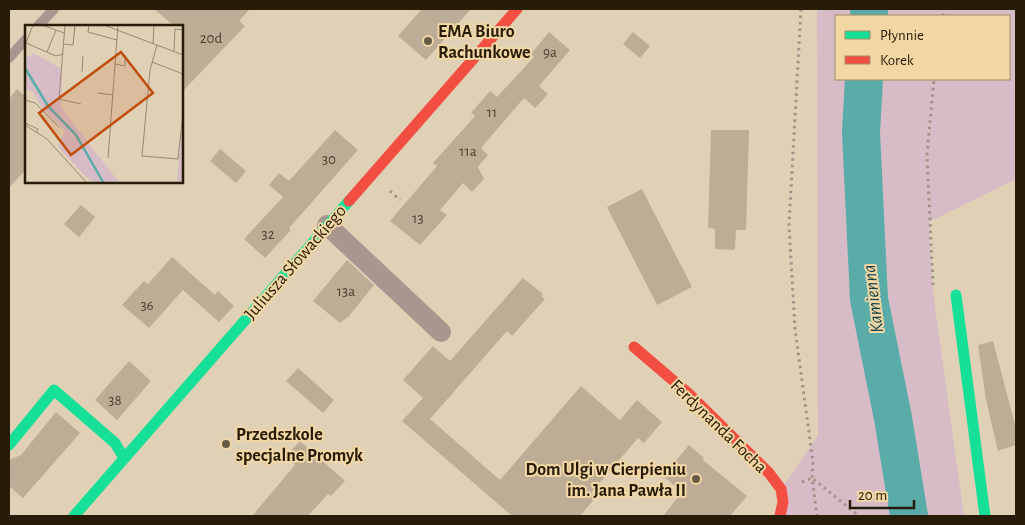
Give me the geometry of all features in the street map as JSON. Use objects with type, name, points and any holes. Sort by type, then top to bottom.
[{"type":"street","name":"Juliusza Słowackiego","points":[[74,516],[517,9]]},
{"type":"street","points":[[327,225],[441,332]]},
{"type":"street","points":[[956,295],[985,516]]},
{"type":"street","name":"Ferdynanda Focha","points":[[634,347],[688,394],[768,473],[781,490],[783,502],[780,516]]},
{"type":"street","points":[[9,445],[54,390],[115,442],[124,458]]},
{"type":"lane","points":[[39,25],[54,9]]},
{"type":"lane","points":[[9,58],[25,40]]},
{"type":"path","points":[[801,9],[789,225],[795,329],[813,462],[812,478],[817,516]]},
{"type":"path","points":[[827,490],[859,516]]},
{"type":"shaded area","points":[[817,9],[1016,9],[1016,179],[929,222],[933,292],[964,516],[780,516],[781,489],[818,436]]},
{"type":"building","points":[[154,9],[250,9],[239,21],[245,26],[182,92],[182,25],[173,25]]},
{"type":"building","points":[[422,9],[471,9],[426,60],[398,36]]},
{"type":"building","points":[[549,32],[570,50],[539,86],[548,94],[535,108],[524,98],[481,148],[488,155],[478,167],[484,179],[472,192],[463,183],[440,210],[447,215],[420,245],[390,221],[437,166],[433,163],[475,116],[471,113],[490,91],[497,97],[534,57],[531,54]]},
{"type":"building","points":[[633,32],[650,46],[640,58],[623,44]]},
{"type":"building","points":[[17,89],[25,96],[25,170],[9,188],[9,99]]},
{"type":"building","points":[[335,130],[358,150],[265,258],[244,239],[283,197],[269,185],[279,173],[289,181]]},
{"type":"building","points":[[711,130],[749,130],[746,230],[736,230],[735,250],[715,249],[715,229],[708,228]]},
{"type":"building","points":[[220,149],[246,171],[236,183],[210,161]]},
{"type":"building","points":[[642,189],[692,287],[657,305],[607,207]]},
{"type":"building","points":[[81,205],[95,217],[79,237],[64,224]]},
{"type":"building","points":[[172,257],[215,295],[218,291],[234,306],[219,322],[183,290],[149,328],[122,305],[144,281],[148,284]]},
{"type":"building","points":[[347,260],[374,285],[349,316],[340,323],[313,301]]},
{"type":"building","points":[[523,278],[543,294],[541,296],[545,299],[512,336],[507,331],[430,419],[500,480],[581,386],[620,420],[637,400],[662,422],[644,443],[638,438],[591,493],[596,497],[580,516],[512,516],[402,421],[423,398],[403,380],[433,346],[450,361]]},
{"type":"building","points":[[993,341],[1016,428],[1016,445],[998,451],[986,400],[978,345]]},
{"type":"building","points":[[129,361],[151,381],[117,420],[95,400]]},
{"type":"building","points":[[298,368],[334,400],[323,413],[286,381]]},
{"type":"building","points":[[56,412],[80,433],[23,498],[9,486],[9,460],[21,455]]},
{"type":"building","points":[[300,441],[345,481],[331,496],[328,494],[308,516],[252,516],[295,465],[286,456]]},
{"type":"building","name":"Dom Ulgi w Cierpieniu im. Jana Pawła II","points":[[689,445],[704,458],[703,460],[747,496],[730,516],[663,516],[682,492],[663,476]]},
{"type":"waterway","name":"Kamienna","points":[[869,9],[869,15]]},
{"type":"waterway","name":"Kamienna","points":[[864,80],[861,132],[869,299],[893,418],[909,516]]},
{"type":"traffic: fast","points":[[74,516],[349,201]]},
{"type":"traffic: fast","points":[[956,295],[985,516]]},
{"type":"traffic: fast","points":[[9,445],[54,390],[115,443],[124,458]]},
{"type":"traffic: jam","points":[[349,201],[517,9]]},
{"type":"traffic: jam","points":[[634,347],[689,394],[769,473],[781,489],[783,502],[780,516]]},
{"type":"place","name":"EMA Biuro Rachunkowe","points":[[428,41]]},
{"type":"place","name":"Przedszkole specjalne Promyk","points":[[226,444]]},
{"type":"place","name":"Dom Ulgi w Cierpieniu im. Jana Pawła II","points":[[696,479]]}]
